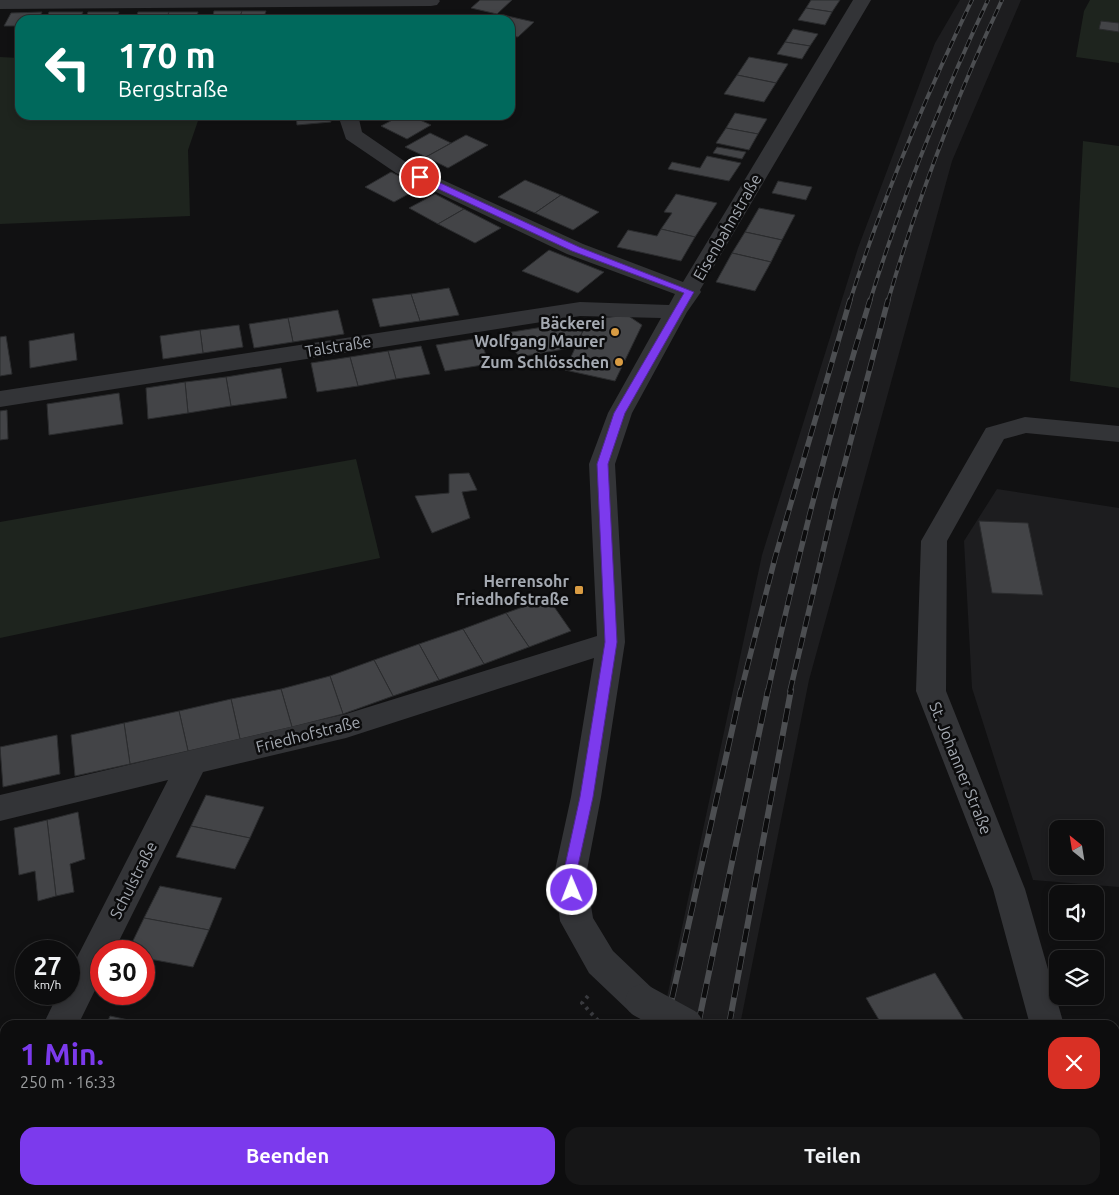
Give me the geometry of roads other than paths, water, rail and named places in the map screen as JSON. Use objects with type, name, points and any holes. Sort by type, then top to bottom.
[{"type":"street","points":[[0,4],[432,0]]},
{"type":"street","points":[[419,15],[432,0]]},
{"type":"street","name":"Eisenbahnstraße","points":[[677,1020],[642,1001],[601,962],[577,921],[570,875],[586,797],[611,642],[602,464],[620,413],[683,302],[862,0]]},
{"type":"street","points":[[349,120],[353,135],[403,169],[576,249],[683,302]]},
{"type":"street","name":"Talstraße","points":[[0,399],[580,309],[683,302]]},
{"type":"street","name":"St. Johanner Straße","points":[[1047,1020],[1009,889],[931,692],[934,541],[995,434],[1025,426],[1119,434]]},
{"type":"street","name":"Friedhofstraße","points":[[0,808],[346,726],[611,642]]},
{"type":"street","name":"Schulstraße","points":[[63,1020],[193,762]]},
{"type":"railway","points":[[850,301],[876,224],[906,149],[972,0]]},
{"type":"railway","points":[[870,301],[895,224],[924,149],[988,0]]},
{"type":"railway","points":[[888,301],[912,224],[939,149],[969,74],[1002,0]]},
{"type":"railway","points":[[741,691],[775,558],[850,300]]},
{"type":"railway","points":[[768,691],[815,494],[870,300]]},
{"type":"railway","points":[[790,691],[835,500],[888,300]]},
{"type":"railway","points":[[667,1020],[741,690]]},
{"type":"railway","points":[[699,1020],[768,690]]},
{"type":"railway","points":[[730,1020],[791,690]]},
{"type":"place","name":"Bäckerei Wolfgang Maurer","points":[[615,332]]},
{"type":"place","name":"Zum Schlösschen","points":[[619,362]]},
{"type":"place","name":"Herrensohr Friedhofstraße","points":[[579,590]]}]
